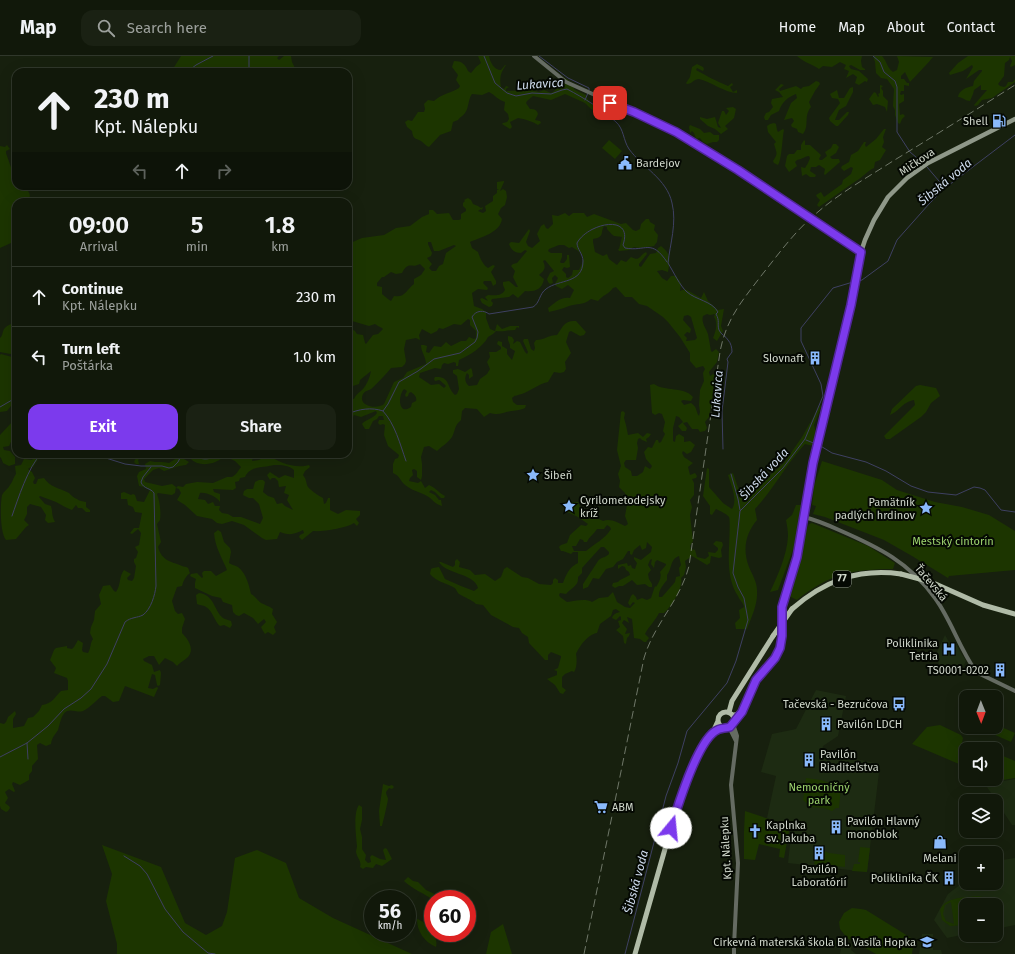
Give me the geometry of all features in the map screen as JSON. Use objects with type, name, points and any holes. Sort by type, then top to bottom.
[{"type":"main road","name":"Mičkova","points":[[861,252],[874,220],[888,197],[907,178],[924,166],[1015,119]]},
{"type":"main road","points":[[718,721],[722,727],[732,725],[742,712],[756,680],[775,658],[780,648],[782,636],[781,614],[784,599],[797,557],[816,450],[855,286],[861,252]]},
{"type":"main road","name":"77","points":[[732,725],[729,713],[732,701],[792,609],[821,588],[850,576],[878,572],[901,574],[931,582],[982,605],[1015,614]]},
{"type":"main road","points":[[729,713],[740,712],[744,708]]},
{"type":"main road","name":"77","points":[[635,954],[671,828],[685,786],[702,749],[712,734],[718,721],[718,716],[729,713]]},
{"type":"main road","name":"77","points":[[712,734],[722,727]]},
{"type":"street","points":[[534,56],[566,82],[676,132],[738,170],[861,252]]},
{"type":"street","name":"Ťačevská","points":[[804,517],[871,544],[890,555],[906,568],[918,578],[935,598],[975,670],[980,674],[1015,691]]},
{"type":"street","name":"Kpt. Nálepku","points":[[732,725],[736,741],[731,785],[738,863],[734,954]]},
{"type":"shaded area","name":"Poliklinika Tetria","points":[[945,635],[949,642],[955,643],[966,661],[962,669],[942,670],[935,656]]},
{"type":"shaded area","points":[[816,690],[846,696],[838,736],[823,746],[822,752],[880,764],[867,872],[788,863],[792,827],[767,818],[776,776],[761,772],[772,734],[796,729]]},
{"type":"shaded area","points":[[1015,779],[1015,825],[1012,825],[1003,811],[1003,794],[992,794],[986,786],[1003,786],[1003,781]]},
{"type":"shaded area","points":[[1015,858],[1015,925],[1003,928],[1003,898],[959,898],[959,935],[947,938],[934,920],[948,894],[959,885],[959,890],[1003,890],[1003,860]]},
{"type":"shaded area","name":"Cirkevná materská škola Bl. Vasiľa Hopka","points":[[922,934],[933,934],[933,950],[941,950],[942,954],[919,954]]},
{"type":"shaded area","points":[[833,940],[852,944],[851,950],[856,954],[840,954],[841,949],[832,947]]},
{"type":"green space","points":[[181,56],[279,56],[277,58],[279,60],[284,56],[291,56],[295,68],[174,68]]},
{"type":"green space","points":[[478,56],[489,56],[490,61],[496,69],[499,70],[506,65],[500,80],[501,87],[504,89],[506,86],[509,87],[506,91],[532,90],[539,92],[544,90],[551,93],[564,78],[568,80],[575,90],[586,95],[588,101],[596,106],[600,105],[601,108],[596,112],[585,103],[565,94],[551,100],[533,96],[526,103],[530,109],[537,112],[538,114],[535,120],[540,121],[541,123],[538,125],[518,118],[510,122],[512,127],[510,129],[502,124],[507,122],[509,119],[508,114],[504,110],[505,102],[489,92],[482,95],[472,94],[466,111],[458,120],[453,122],[451,131],[440,135],[429,147],[427,146],[413,136],[412,131],[407,127],[405,122],[408,120],[412,121],[418,112],[424,112],[424,104],[428,100],[434,101],[459,88],[460,86],[456,80],[458,75],[452,67],[454,61],[463,63],[471,73],[481,63]]},
{"type":"green space","points":[[797,56],[862,56],[862,67],[865,70],[860,70],[851,65],[849,66],[851,69],[859,71],[868,79],[867,82],[865,81],[859,85],[855,83],[857,77],[853,74],[846,78],[849,71],[844,69],[846,65],[840,62],[832,67],[823,66],[819,69]]},
{"type":"green space","points":[[873,56],[882,56],[889,69],[893,72],[897,70],[899,62],[897,56],[933,57],[910,82],[905,72],[901,76],[901,79],[904,79],[907,83],[909,83],[909,86],[904,85],[904,91],[901,91],[900,94],[904,94],[904,101],[899,104],[900,115],[903,114],[905,116],[900,124],[898,123],[893,106],[894,89],[887,79],[881,78],[876,73]]},
{"type":"green space","points":[[968,56],[1015,56],[1015,65],[1010,66],[1012,61],[1010,57],[1005,63],[1004,76],[998,84],[1004,87],[1008,82],[1013,82],[1015,79],[1015,82],[992,98],[982,100],[975,106],[974,105],[987,90],[981,90],[981,85],[974,90],[970,101],[958,97],[966,88],[973,86],[974,81],[982,71],[979,70],[966,79],[973,67],[972,65],[963,71],[950,75],[949,73],[958,63]]},
{"type":"green space","points":[[697,64],[704,69],[703,71],[697,68],[696,70],[728,86],[732,83],[733,85],[730,87],[733,92],[737,90],[737,93],[732,93],[699,79],[687,84],[686,83],[690,77],[692,67]]},
{"type":"green space","points":[[816,81],[820,84],[809,102],[811,107],[807,114],[806,127],[803,134],[792,127],[791,125],[794,121],[792,118],[784,120],[791,103],[797,98],[796,94],[786,100],[779,111],[771,115],[768,120],[765,120],[764,117],[766,113],[773,107],[771,103],[772,99],[783,97],[775,90],[781,84],[784,85],[779,89],[780,91],[796,86],[801,89]]},
{"type":"green space","points":[[880,85],[883,86],[881,88],[883,91],[883,96],[888,101],[887,112],[885,107],[877,104],[873,105],[869,99],[874,92],[878,97],[879,96]]},
{"type":"green space","points":[[853,87],[853,92],[846,106],[839,110],[835,120],[839,120],[847,112],[849,112],[848,115],[838,126],[836,126],[830,121],[829,118],[840,103],[838,99],[832,98],[830,94],[837,90],[839,98],[844,98],[850,88]]},
{"type":"green space","points":[[733,107],[736,109],[734,118],[725,126],[728,129],[721,134],[700,119],[700,117],[707,119],[715,117],[718,127],[721,128],[718,123],[722,111],[724,111],[726,115],[729,111],[726,108]]},
{"type":"green space","points":[[774,123],[776,124],[778,132],[783,129],[784,130],[778,165],[773,161],[776,155],[774,144],[776,142],[768,132],[767,126]]},
{"type":"green space","points":[[690,125],[700,129],[704,133],[710,132],[714,135],[719,135],[719,140],[717,142],[707,144],[700,138],[696,139],[692,131],[690,133]]},
{"type":"green space","points":[[884,129],[886,129],[882,147],[886,150],[880,160],[875,162],[874,168],[819,207],[817,205],[820,200],[816,195],[821,192],[824,197],[842,184],[843,180],[851,174],[853,168],[851,167],[844,171],[841,168],[842,166],[849,162],[851,155],[858,151],[864,142],[866,142],[866,147],[876,139]]},
{"type":"green space","points":[[609,140],[622,151],[615,159],[602,148]]},
{"type":"green space","points":[[804,140],[805,145],[810,145],[821,155],[820,160],[827,156],[825,152],[831,148],[833,144],[836,144],[839,147],[836,153],[830,157],[832,159],[839,159],[840,162],[825,175],[825,169],[819,165],[816,167],[811,167],[810,171],[816,175],[815,177],[810,177],[806,174],[802,176],[801,167],[805,168],[810,158],[808,156],[797,160],[795,162],[797,166],[789,172],[785,166],[787,156],[789,154],[794,154],[797,150],[801,150],[801,145]]},
{"type":"green space","points":[[7,145],[10,149],[6,151],[6,153],[12,170],[12,190],[27,190],[30,197],[12,198],[11,243],[0,248],[0,146],[5,147]]},
{"type":"green space","points":[[504,181],[500,191],[503,189],[506,191],[507,197],[505,205],[501,208],[498,214],[502,219],[501,224],[489,234],[470,242],[472,248],[478,252],[486,267],[488,268],[493,265],[495,266],[491,272],[496,284],[493,286],[491,281],[484,281],[483,283],[488,288],[487,290],[478,289],[472,293],[474,306],[486,312],[486,318],[490,329],[495,331],[497,324],[502,329],[510,326],[519,326],[519,328],[517,327],[515,330],[496,331],[476,350],[459,360],[458,366],[456,366],[456,363],[454,362],[448,364],[444,363],[441,369],[435,368],[420,373],[419,377],[431,385],[439,384],[444,388],[446,386],[439,380],[435,381],[434,379],[435,377],[444,378],[455,395],[459,389],[457,376],[453,373],[453,370],[458,369],[465,372],[471,368],[473,376],[469,379],[469,375],[467,373],[465,377],[466,382],[469,386],[477,385],[480,379],[487,374],[490,369],[487,362],[490,357],[489,352],[496,352],[501,349],[501,347],[497,344],[498,341],[502,342],[502,346],[507,349],[507,354],[512,360],[515,351],[510,348],[508,336],[512,337],[514,340],[513,344],[517,341],[520,342],[527,354],[528,352],[523,341],[524,339],[528,339],[531,349],[534,351],[534,343],[536,340],[557,335],[566,323],[576,321],[586,332],[584,335],[580,336],[571,331],[569,332],[566,342],[571,353],[565,362],[566,369],[564,372],[554,372],[548,382],[512,398],[513,402],[517,405],[526,405],[525,408],[499,414],[490,413],[484,417],[477,409],[465,408],[462,411],[461,420],[457,424],[449,441],[437,451],[429,446],[424,447],[421,457],[421,480],[417,477],[417,471],[414,469],[412,470],[413,475],[409,481],[418,483],[421,481],[425,488],[429,485],[445,496],[444,498],[441,498],[431,490],[429,492],[441,500],[442,506],[427,496],[406,486],[398,476],[393,473],[393,464],[399,455],[388,446],[384,435],[385,425],[380,425],[378,423],[379,420],[384,420],[383,416],[379,416],[373,421],[369,429],[365,429],[362,424],[372,418],[377,413],[376,411],[361,417],[354,415],[352,419],[352,399],[354,399],[366,385],[371,371],[360,380],[359,384],[353,386],[352,390],[352,329],[357,334],[363,335],[366,344],[373,335],[378,334],[383,329],[375,324],[369,326],[352,321],[352,242],[362,238],[384,235],[396,228],[410,226],[422,217],[429,214],[429,210],[433,210],[437,214],[449,213],[453,220],[459,220],[461,219],[461,214],[466,211],[463,203],[465,201],[464,200],[468,198],[473,204],[481,208],[483,207],[482,210],[481,209],[478,211],[483,213],[486,211],[485,206],[493,201],[493,196],[497,193],[497,190],[499,190],[497,189],[497,182]],"holes":[[[428,242],[431,242],[434,251],[439,251],[454,245],[456,246],[446,253],[443,264],[439,266],[436,271],[432,271],[429,268],[432,264],[427,258],[431,256],[432,253]],[[420,264],[425,269],[421,275],[414,279],[414,284],[403,295],[394,296],[391,301],[382,294],[382,287],[377,286],[377,283],[382,277],[391,272],[396,274],[402,273],[406,267]],[[468,319],[470,320],[470,325],[476,331],[476,338],[474,339],[469,337],[466,341],[461,341],[451,346],[446,342],[441,347],[434,346],[429,353],[426,352],[427,346],[421,345],[426,364],[407,372],[403,378],[394,382],[384,404],[381,406],[373,407],[365,404],[362,398],[363,394],[370,390],[391,368],[402,367],[405,364],[404,349],[406,340],[416,338],[420,340],[419,335],[422,329],[431,334],[439,328],[443,329],[454,324],[461,325]],[[404,389],[407,391],[405,395],[406,397],[411,392],[416,398],[416,401],[407,409],[404,409],[400,404],[400,396]]]},
{"type":"green space","points":[[565,213],[569,216],[573,213],[584,213],[587,217],[594,214],[621,224],[626,223],[636,231],[640,229],[641,224],[646,219],[649,219],[650,222],[655,225],[654,230],[658,235],[657,242],[654,246],[639,248],[634,247],[629,250],[619,251],[618,249],[622,237],[614,236],[607,229],[607,227],[604,226],[601,236],[593,239],[595,252],[603,256],[607,254],[609,259],[617,265],[621,260],[626,262],[631,257],[637,259],[646,252],[647,254],[639,264],[641,267],[650,254],[656,253],[658,248],[661,246],[669,255],[670,260],[668,272],[662,270],[657,271],[662,278],[667,281],[671,276],[676,276],[681,283],[680,291],[685,289],[701,298],[704,292],[708,301],[718,310],[724,309],[721,326],[723,331],[717,341],[713,338],[716,327],[714,317],[715,314],[707,314],[703,316],[703,323],[708,334],[711,351],[712,352],[716,349],[719,352],[717,362],[709,372],[710,376],[713,374],[716,376],[709,417],[705,422],[707,428],[705,431],[700,432],[698,429],[692,429],[687,422],[683,423],[687,428],[686,431],[682,431],[678,426],[683,422],[676,416],[673,428],[673,441],[675,442],[676,436],[679,434],[684,437],[684,442],[690,441],[695,445],[691,452],[687,454],[683,451],[682,453],[684,457],[693,463],[688,467],[690,475],[695,473],[697,476],[696,478],[692,479],[694,483],[694,495],[690,500],[692,507],[690,515],[693,541],[690,546],[691,549],[695,550],[697,557],[705,559],[709,556],[708,552],[715,553],[718,550],[718,548],[713,544],[716,541],[722,542],[722,557],[719,558],[711,556],[710,563],[707,565],[692,556],[685,561],[686,567],[684,575],[681,578],[681,586],[676,597],[667,610],[664,613],[659,613],[648,628],[645,634],[649,638],[646,642],[634,638],[632,619],[627,617],[629,623],[624,620],[622,623],[627,629],[625,634],[630,633],[626,644],[624,643],[623,636],[616,630],[620,627],[618,621],[621,620],[621,617],[620,616],[616,620],[612,618],[615,614],[620,612],[616,609],[613,610],[611,616],[600,624],[597,633],[587,638],[579,648],[576,654],[576,668],[574,672],[572,671],[562,677],[562,687],[566,690],[563,694],[560,693],[555,685],[547,679],[557,675],[557,671],[554,670],[558,668],[561,656],[551,652],[548,655],[548,660],[545,660],[529,643],[528,637],[522,633],[519,628],[513,627],[491,615],[483,605],[476,604],[459,594],[456,589],[435,578],[430,574],[431,569],[439,567],[445,579],[474,591],[478,588],[471,579],[447,569],[439,562],[453,567],[457,559],[460,562],[459,567],[470,570],[475,575],[485,574],[495,581],[501,577],[504,569],[507,567],[522,577],[528,578],[539,584],[551,585],[555,578],[558,580],[558,583],[563,583],[570,569],[578,563],[578,552],[573,552],[571,554],[561,551],[559,547],[567,543],[570,535],[581,525],[586,526],[588,524],[565,511],[565,507],[571,507],[570,502],[578,502],[581,510],[589,517],[603,521],[612,520],[625,526],[628,524],[625,516],[627,505],[625,493],[619,487],[620,481],[618,474],[621,466],[617,450],[621,412],[623,411],[625,413],[624,418],[628,435],[638,433],[643,437],[647,433],[651,434],[646,439],[647,442],[640,438],[638,439],[636,460],[626,460],[624,463],[625,467],[631,471],[632,476],[637,476],[643,472],[645,466],[650,469],[652,466],[646,459],[644,452],[648,447],[652,448],[656,440],[658,440],[659,443],[661,442],[665,434],[663,431],[665,422],[662,414],[659,413],[655,415],[652,413],[650,385],[654,384],[663,388],[685,391],[693,397],[691,401],[681,401],[684,405],[691,403],[696,408],[699,416],[700,390],[704,381],[703,373],[705,369],[703,366],[696,368],[690,361],[690,353],[680,337],[663,317],[647,306],[639,304],[632,297],[625,297],[616,287],[598,301],[591,299],[582,304],[572,305],[549,312],[548,308],[561,299],[570,298],[574,290],[568,285],[562,289],[556,286],[555,284],[558,278],[555,275],[552,278],[553,283],[550,284],[548,282],[547,279],[550,273],[554,271],[545,260],[543,261],[545,266],[544,270],[539,275],[544,279],[543,283],[537,290],[525,291],[518,298],[513,294],[509,297],[492,299],[492,306],[489,307],[482,303],[480,299],[482,298],[488,301],[485,297],[488,295],[502,294],[505,290],[503,282],[509,281],[518,287],[513,277],[515,271],[511,266],[517,263],[527,251],[525,250],[521,253],[514,251],[509,244],[511,242],[519,243],[529,229],[530,231],[526,242],[528,246],[532,248],[540,241],[537,234],[541,226],[544,224],[548,229],[553,224],[552,215],[558,216]],"holes":[[[559,245],[564,245],[569,248],[572,247],[583,256],[583,262],[579,270],[573,270],[572,275],[568,278],[566,277],[566,274],[562,270],[564,267],[570,267],[569,255],[567,255],[567,259],[564,263],[561,263],[562,253],[551,253],[548,251],[549,249]],[[688,315],[691,317],[697,338],[695,340],[686,341],[687,338],[684,335],[687,332],[690,333],[691,329],[683,320],[684,316]],[[607,525],[611,529],[603,539],[586,551],[574,551],[572,546],[576,546],[580,539],[587,542],[597,529],[604,529]],[[647,542],[652,547],[651,552],[641,560],[634,557],[637,563],[635,569],[632,568],[631,565],[628,566],[627,563],[618,565],[618,569],[622,566],[625,567],[630,575],[618,582],[613,583],[612,586],[615,588],[623,586],[632,580],[637,585],[645,584],[652,587],[648,574],[651,570],[648,565],[652,559],[651,564],[654,568],[657,560],[666,565],[660,572],[660,580],[656,587],[655,586],[651,598],[647,600],[642,598],[637,600],[633,594],[628,603],[630,606],[633,602],[635,603],[630,608],[617,602],[613,592],[608,597],[599,598],[592,602],[583,600],[567,602],[560,597],[560,593],[566,594],[576,585],[578,577],[582,573],[582,568],[601,547],[604,547],[609,554],[598,561],[583,584],[583,589],[588,587],[593,578],[599,579],[606,569],[613,567],[617,562],[623,559],[628,551],[630,551],[630,554],[632,555],[634,550],[640,545],[642,550],[646,548]],[[679,556],[681,565],[679,568],[680,576],[676,577],[675,582],[662,597],[659,597],[660,590],[667,580],[667,575],[674,559]]]},
{"type":"green space","points":[[12,323],[12,354],[0,352],[0,338],[7,326]]},
{"type":"green space","points":[[0,355],[12,357],[12,406],[7,411],[0,412]]},
{"type":"green space","points":[[920,385],[936,388],[940,396],[931,403],[921,417],[890,439],[886,439],[884,436],[915,405],[914,400],[906,403],[890,415],[892,409],[916,386]]},
{"type":"green space","points":[[820,405],[821,407],[814,425],[816,433],[813,446],[805,444],[755,509],[757,520],[750,530],[746,542],[746,554],[749,567],[756,584],[757,600],[747,629],[736,629],[735,623],[740,618],[739,610],[744,607],[734,589],[730,576],[730,520],[727,515],[716,509],[712,515],[710,514],[710,506],[703,496],[707,468],[709,469],[709,487],[723,503],[732,509],[734,505],[734,497],[728,475],[733,473],[740,493],[745,496],[752,491],[784,463],[802,437]]},
{"type":"green space","points":[[12,422],[11,441],[9,446],[3,447],[4,450],[10,451],[12,453],[12,458],[15,458],[15,464],[9,466],[3,463],[0,457],[0,435]]},
{"type":"green space","points":[[33,458],[39,458],[33,467],[28,469],[32,472],[35,478],[33,482],[34,484],[36,484],[38,479],[44,478],[52,485],[69,493],[79,500],[86,502],[86,507],[90,510],[90,512],[86,512],[82,508],[78,508],[76,505],[72,510],[40,496],[39,497],[45,504],[51,506],[55,522],[48,523],[45,520],[46,515],[41,507],[30,504],[27,507],[27,514],[24,520],[29,525],[16,539],[6,540],[2,525],[2,495],[16,474],[15,466],[21,465],[24,459],[32,460]]},
{"type":"green space","points":[[136,458],[140,458],[138,460],[139,464],[134,462]]},
{"type":"green space","points":[[177,458],[184,458],[189,462],[186,465],[164,471],[159,468],[153,470],[144,479],[145,482],[162,486],[172,484],[176,487],[175,493],[172,495],[157,494],[160,504],[160,520],[157,524],[161,542],[158,547],[164,558],[187,567],[190,573],[183,582],[182,586],[177,587],[172,601],[175,611],[178,614],[182,613],[185,619],[182,633],[190,644],[190,654],[177,666],[165,658],[159,665],[154,656],[149,656],[143,659],[152,665],[154,672],[160,670],[161,673],[160,685],[158,686],[155,675],[152,674],[148,688],[158,688],[154,697],[125,686],[119,701],[113,702],[105,696],[102,696],[83,711],[65,712],[51,744],[46,746],[40,743],[37,745],[38,759],[32,766],[29,780],[20,785],[13,782],[12,784],[15,791],[14,792],[9,789],[5,792],[8,798],[5,803],[10,808],[6,812],[1,809],[0,806],[0,723],[4,724],[8,717],[15,711],[16,714],[13,719],[13,728],[24,726],[28,718],[33,717],[42,705],[51,702],[61,691],[68,690],[67,678],[54,673],[56,668],[50,660],[54,650],[56,648],[67,646],[67,648],[72,649],[78,640],[83,643],[83,652],[88,653],[93,639],[90,633],[91,627],[94,620],[95,611],[101,604],[99,595],[103,586],[110,585],[116,592],[124,570],[131,574],[127,578],[128,580],[132,581],[134,578],[136,566],[134,559],[136,558],[138,552],[135,547],[139,545],[141,533],[138,529],[132,534],[130,533],[134,528],[139,528],[142,513],[135,512],[133,507],[128,505],[127,499],[121,499],[121,493],[124,492],[131,495],[133,494],[135,495],[137,501],[144,502],[150,490],[139,486],[137,476],[139,472],[146,469],[145,464],[150,461],[169,463]]},
{"type":"green space","points":[[190,458],[221,458],[208,464],[200,464]]},
{"type":"green space","points":[[228,458],[253,458],[252,461],[262,458],[274,458],[293,466],[309,465],[310,467],[303,475],[309,488],[323,498],[324,504],[328,498],[330,498],[330,510],[338,514],[346,510],[360,511],[360,515],[356,519],[359,523],[357,526],[354,523],[334,529],[313,531],[302,540],[299,537],[304,533],[303,530],[292,534],[280,532],[277,539],[266,540],[244,525],[232,521],[222,524],[217,523],[212,519],[197,516],[177,500],[181,493],[179,489],[176,488],[178,486],[183,487],[186,484],[197,482],[213,483],[227,477],[232,477],[241,467],[235,461]],"holes":[[[274,465],[282,465],[294,470],[294,478],[285,475],[279,478],[270,472],[267,475],[270,480],[275,478],[278,481],[279,487],[286,486],[284,493],[289,495],[287,500],[293,510],[282,503],[277,504],[274,498],[263,492],[265,482],[263,480],[255,482],[253,489],[247,489],[244,491],[243,495],[253,498],[259,504],[263,518],[260,524],[241,517],[233,517],[222,513],[219,510],[220,506],[215,506],[213,502],[208,504],[205,500],[198,499],[200,493],[202,493],[208,494],[220,502],[220,494],[214,492],[213,489],[233,490],[236,488],[235,482],[239,481],[240,478],[245,477],[251,470]]]},
{"type":"green space","name":"Mestský cintorín","points":[[822,461],[882,480],[897,490],[935,502],[962,507],[989,515],[1015,531],[1015,570],[949,576],[948,578],[884,540],[825,517],[813,514],[816,506],[812,505],[814,486]]},
{"type":"green space","points":[[796,505],[803,505],[794,547],[778,590],[770,592],[779,572],[786,550],[788,536],[786,520],[792,515]]},
{"type":"green space","points":[[812,523],[868,546],[895,563],[893,569],[853,572],[820,584],[797,600],[789,596],[799,565],[807,528],[809,524]]},
{"type":"green space","points":[[218,530],[221,532],[224,542],[230,548],[231,552],[229,563],[238,567],[243,572],[251,594],[261,603],[273,609],[272,614],[277,622],[274,627],[276,632],[273,635],[268,632],[265,634],[263,631],[261,627],[266,622],[264,619],[258,624],[253,618],[244,613],[239,616],[236,615],[233,612],[232,605],[223,602],[221,598],[212,596],[195,588],[196,579],[190,576],[191,574],[197,573],[202,578],[202,573],[204,571],[211,571],[216,576],[227,570],[217,548],[214,533]]},
{"type":"green space","points":[[199,593],[205,594],[209,597],[221,617],[231,621],[232,625],[230,628],[224,625],[220,626],[208,609],[197,604],[196,595]]},
{"type":"green space","points":[[940,725],[961,735],[963,738],[962,742],[959,742],[959,764],[912,744],[927,727]]},
{"type":"green space","points":[[1003,728],[1015,733],[1011,742],[993,734],[1003,734]]},
{"type":"green space","points":[[1003,756],[1015,761],[1015,778],[1003,780]]},
{"type":"green space","name":"Nemocničný park","points":[[806,778],[821,780],[841,787],[839,808],[832,811],[824,808],[811,807],[803,800]]},
{"type":"green space","points":[[383,784],[389,786],[392,785],[394,787],[392,789],[389,788],[386,792],[388,801],[382,826],[380,826],[379,811]]},
{"type":"green space","points":[[359,805],[362,807],[360,829],[362,849],[366,855],[365,860],[368,863],[371,862],[370,857],[372,855],[386,860],[383,850],[385,848],[392,859],[382,866],[376,864],[373,868],[366,867],[363,869],[360,867],[356,852],[357,846],[355,824],[356,813]]},
{"type":"green space","points":[[745,811],[790,826],[784,858],[779,857],[780,849],[759,844],[755,860],[744,859]]},
{"type":"green space","points":[[102,845],[161,867],[185,923],[206,935],[222,926],[227,912],[235,858],[257,850],[286,863],[299,898],[333,918],[364,932],[364,942],[386,942],[412,954],[117,954],[117,944],[106,901],[112,874]]},
{"type":"green space","points":[[860,847],[870,848],[867,872],[852,871],[854,864],[860,864],[860,862],[858,862]]},
{"type":"green space","points":[[822,850],[829,853],[845,855],[845,867],[814,864],[815,859],[821,860]]},
{"type":"green space","points":[[408,877],[413,881],[418,882],[426,890],[424,890],[424,894],[404,881]]},
{"type":"green space","points":[[978,896],[988,898],[959,898],[959,925],[950,926],[942,920],[940,910],[947,902],[956,898]],"holes":[[[951,902],[954,924],[946,921],[943,914],[945,905]]]},
{"type":"green space","points":[[852,908],[866,910],[916,941],[913,946],[912,954],[876,954],[847,938],[840,929],[839,922],[844,913]]},
{"type":"green space","points":[[417,919],[424,922],[424,938],[418,928]]},
{"type":"green space","points":[[503,924],[512,954],[486,954],[491,932]]},
{"type":"green space","points":[[428,942],[436,942],[436,947]]},
{"type":"waterway","points":[[192,68],[213,56]]},
{"type":"waterway","points":[[249,56],[249,68]]},
{"type":"waterway","name":"Lukavica","points":[[484,56],[495,83],[507,93],[516,96],[532,93],[551,94],[567,89],[599,108],[619,125],[629,149],[634,156],[660,180],[665,187],[672,203],[674,218],[668,263],[679,282],[687,292],[715,308],[718,312],[716,314],[719,330],[726,337],[732,347],[732,352],[727,359],[728,362],[722,411],[723,449]]},
{"type":"waterway","points":[[539,56],[568,78],[589,88],[589,90]]},
{"type":"waterway","points":[[873,56],[880,62],[884,72],[895,81],[897,87],[897,132],[910,152],[923,163]]},
{"type":"waterway","points":[[585,100],[588,93]]},
{"type":"waterway","name":"Šibská voda","points":[[858,281],[862,280],[888,261],[897,240],[945,188],[1015,135]]},
{"type":"waterway","points":[[927,167],[945,188]]},
{"type":"waterway","points":[[352,412],[365,409],[383,411],[399,382],[418,371],[434,359],[460,353],[475,342],[478,332],[472,317],[476,313],[482,311],[489,314],[533,307],[546,289],[569,280],[579,274],[583,261],[577,243],[590,230],[608,224],[616,225],[622,228],[625,235],[623,245],[625,248],[652,248],[657,250],[667,262]]},
{"type":"waterway","name":"Šibská voda","points":[[625,954],[666,796],[678,763],[687,731],[727,683],[736,661],[748,620],[744,598],[733,573],[740,511],[783,468],[805,439],[823,396],[821,384],[801,341],[801,328],[833,288],[853,282]]},
{"type":"waterway","points":[[0,407],[12,400]]},
{"type":"waterway","points":[[383,411],[394,428],[406,461]]},
{"type":"waterway","points":[[806,440],[816,444]]},
{"type":"waterway","points":[[819,445],[832,453],[866,462],[886,471],[911,486],[928,492],[956,495],[974,487],[980,488],[985,490],[1001,510],[1015,512]]},
{"type":"waterway","points":[[12,516],[20,492],[38,458]]},
{"type":"waterway","points":[[106,458],[125,464],[162,466],[169,468],[173,467],[180,458]]},
{"type":"waterway","points":[[200,458],[210,458]]},
{"type":"waterway","points":[[0,757],[27,743],[48,726],[64,709],[81,698],[91,689],[107,664],[125,622],[143,615],[150,606],[154,598],[156,586],[154,493],[143,486],[141,482],[151,467]]},
{"type":"waterway","name":"Lukavica","points":[[731,474],[740,510]]},
{"type":"waterway","points":[[27,743],[28,759]]},
{"type":"waterway","points":[[124,856],[140,866],[147,874],[165,909],[183,932],[208,953],[215,954]]},
{"type":"railway","points":[[584,954],[644,658],[654,634],[680,590],[689,566],[720,352],[726,330],[747,294],[797,231],[821,210],[861,181],[1015,85]]},
{"type":"place","name":"Shell","points":[[999,121]]},
{"type":"place","name":"Bardejov","points":[[625,163]]},
{"type":"place","name":"Slovnaft","points":[[815,358]]},
{"type":"place","name":"Šibeň","points":[[533,475]]},
{"type":"place","name":"Cyrilometodejsky kríž","points":[[569,506]]},
{"type":"place","name":"Pamätník padlých hrdinov","points":[[926,508]]},
{"type":"place","name":"Poliklinika Tetria","points":[[949,649]]},
{"type":"place","name":"TS0001-0202","points":[[1000,670]]},
{"type":"place","name":"Tačevská - Bezručova","points":[[899,704]]},
{"type":"place","name":"Pavilón LDCH","points":[[826,724]]},
{"type":"place","name":"Pavilón Riaditeľstva","points":[[809,760]]},
{"type":"place","name":"ABM","points":[[601,807]]},
{"type":"place","name":"Pavilón Hlavný monoblok","points":[[836,827]]},
{"type":"place","name":"Kaplnka sv. Jakuba","points":[[755,831]]},
{"type":"place","name":"Melani","points":[[940,842]]},
{"type":"place","name":"Pavilón Laboratórií","points":[[819,853]]},
{"type":"place","name":"Poliklinika ČK","points":[[949,878]]},
{"type":"place","name":"Cirkevná materská škola Bl. Vasiľa Hopka","points":[[927,942]]},
{"type":"route","points":[[610,103],[634,112],[676,132],[738,170],[861,252],[851,305],[813,463],[800,544],[782,607],[782,636],[780,648],[775,658],[756,680],[740,716],[730,727],[722,727],[715,731],[702,749],[685,786],[671,828]]}]
